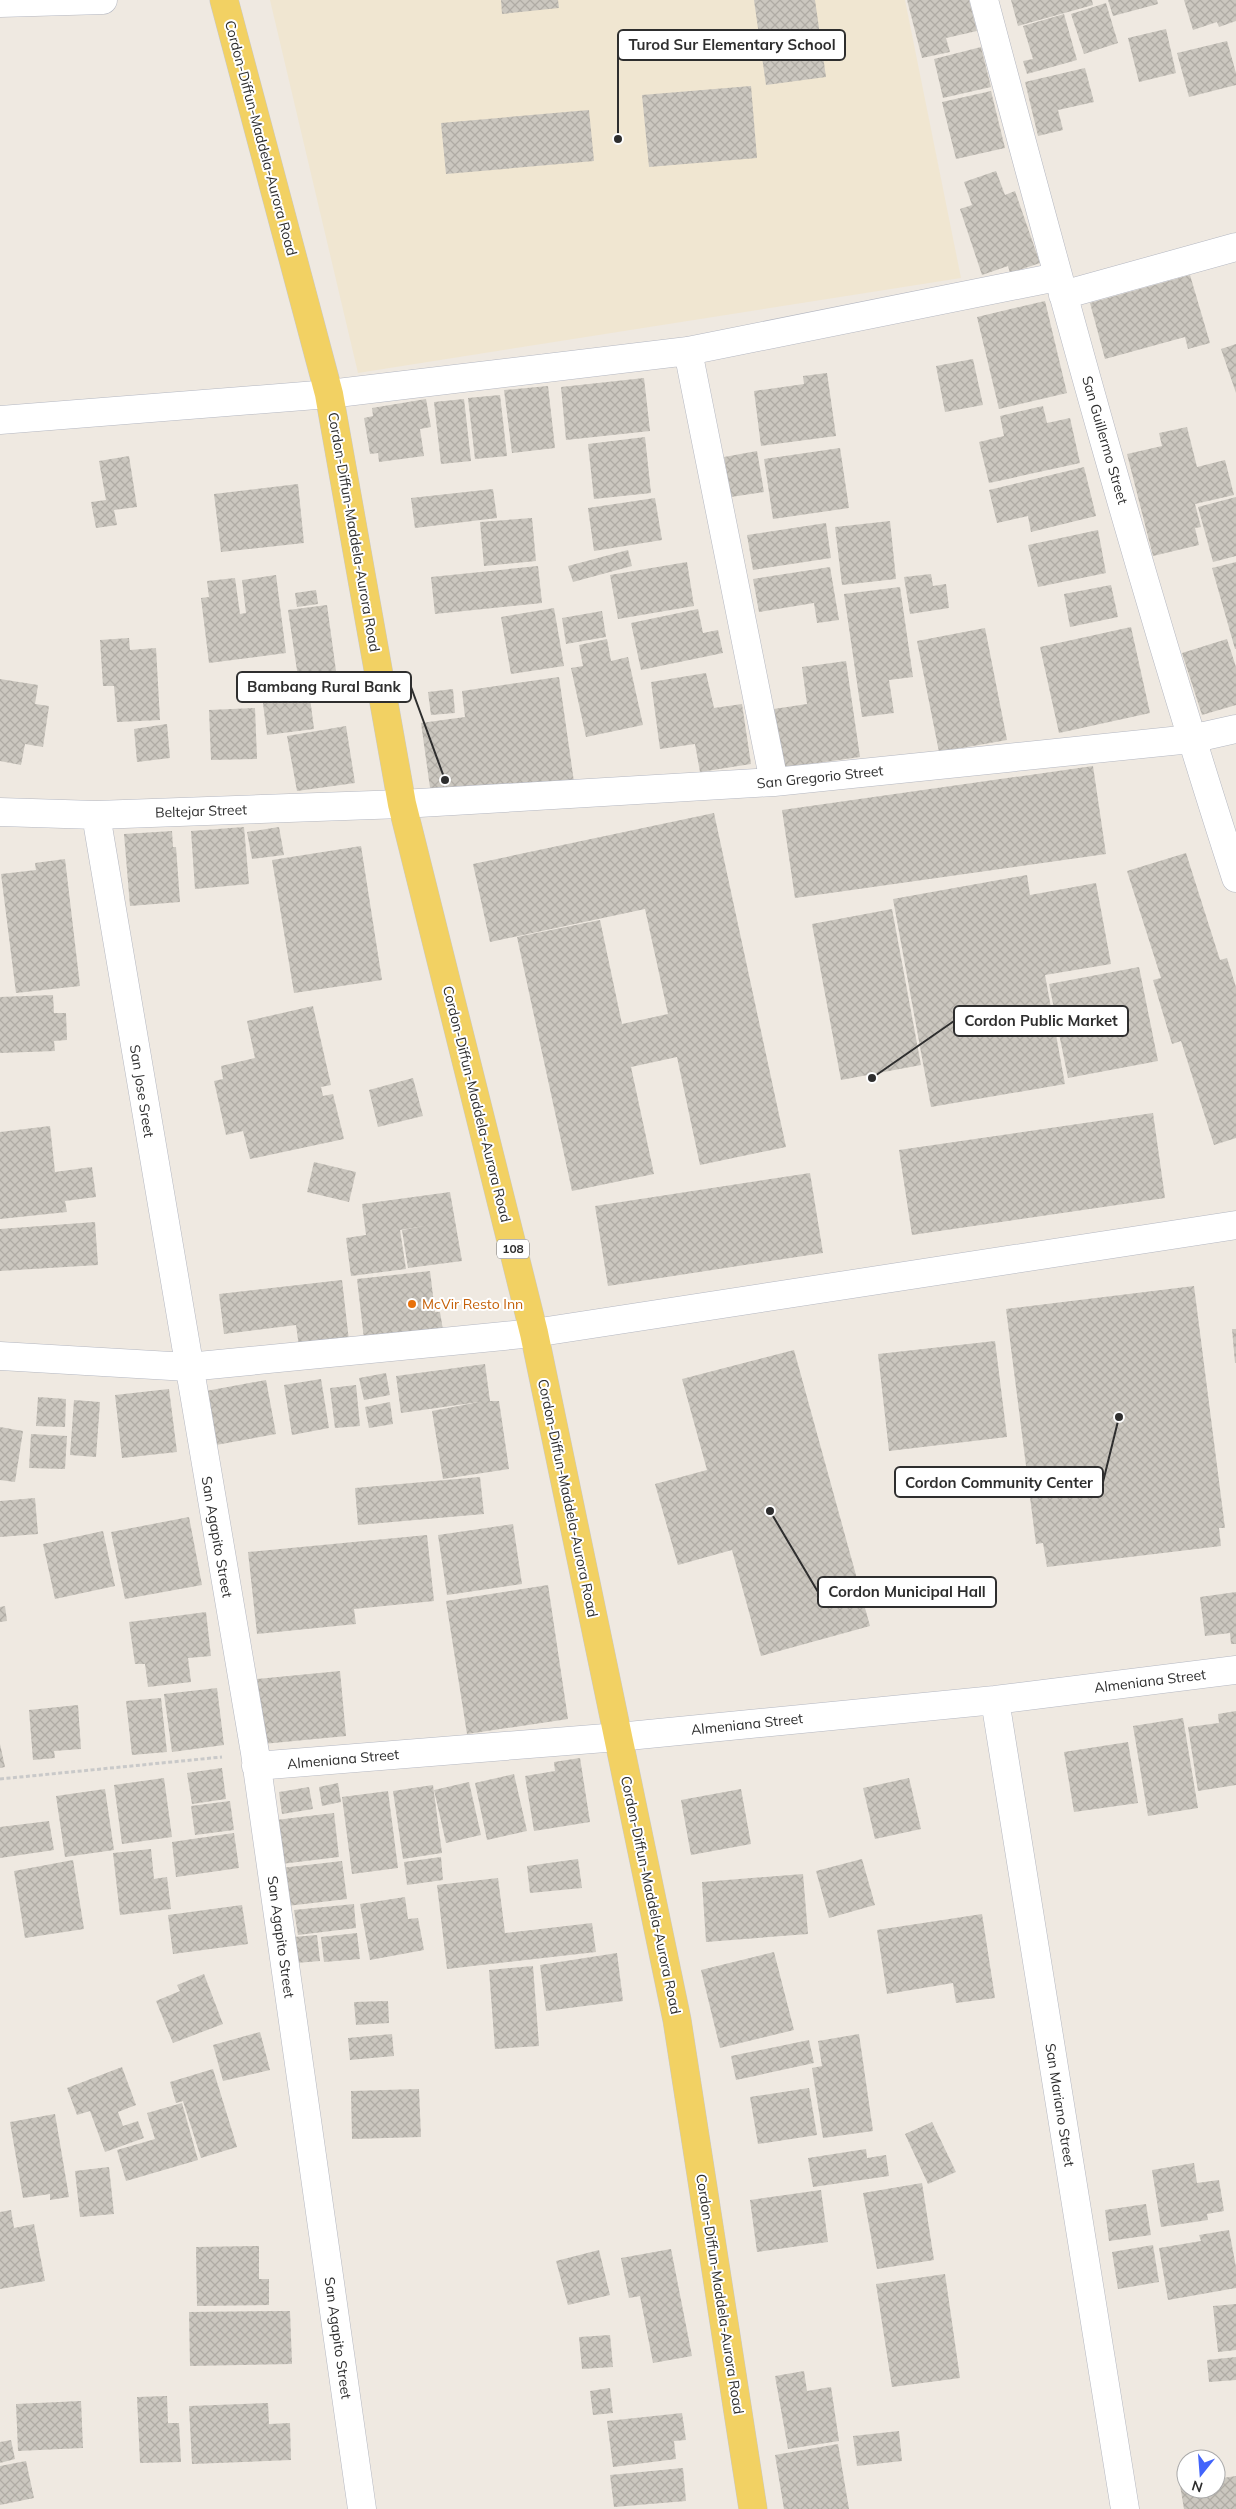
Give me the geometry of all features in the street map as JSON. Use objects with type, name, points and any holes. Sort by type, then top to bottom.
[{"type":"main road","name":"Cordon-Diffun-Maddela-Aurora Road","points":[[224,0],[329,394],[402,804],[534,1333],[676,2020],[753,2509]]},
{"type":"street","points":[[0,3],[103,0]]},
{"type":"street","name":"San Guillermo Street","points":[[984,0],[1060,286],[1191,739],[1236,878]]},
{"type":"street","points":[[0,420],[329,394],[688,351],[1060,286],[1236,247]]},
{"type":"street","points":[[688,351],[774,782]]},
{"type":"street","name":"San Gregorio Street","points":[[402,804],[774,782],[1191,739],[1236,729]]},
{"type":"street","name":"Beltejar Street","points":[[0,812],[96,815],[402,804]]},
{"type":"street","name":"San Jose Sreet","points":[[96,815],[188,1367]]},
{"type":"street","points":[[0,1356],[188,1367],[534,1333],[1236,1225]]},
{"type":"street","name":"San Agapito Street","points":[[188,1367],[255,1760],[362,2509]]},
{"type":"street","name":"Almeniana Street","points":[[255,1760],[618,1737],[995,1700],[1236,1670]]},
{"type":"street","name":"San Mariano Street","points":[[995,1700],[1125,2509]]},
{"type":"path","points":[[0,1779],[255,1760]]},
{"type":"shaded area","points":[[270,0],[905,0],[961,278],[358,373]]},
{"type":"building","points":[[501,0],[558,0],[559,8],[502,14]]},
{"type":"building","points":[[754,0],[815,0],[826,77],[766,85]]},
{"type":"building","points":[[907,0],[969,0],[977,31],[946,38],[950,52],[922,58]]},
{"type":"building","points":[[1011,0],[1092,0],[1093,5],[1018,26]]},
{"type":"building","points":[[1108,0],[1157,0],[1158,4],[1113,16]]},
{"type":"building","points":[[1184,0],[1236,0],[1236,21],[1219,27],[1217,22],[1193,30]]},
{"type":"building","points":[[1106,3],[1118,43],[1084,54],[1071,14]]},
{"type":"building","points":[[1064,14],[1077,60],[1027,74],[1023,61],[1033,59],[1023,26]]},
{"type":"building","points":[[1166,29],[1176,73],[1139,82],[1128,38]]},
{"type":"building","points":[[1227,41],[1236,73],[1236,85],[1189,97],[1177,53]]},
{"type":"building","points":[[981,47],[991,87],[943,98],[934,59]]},
{"type":"building","points":[[1085,68],[1094,102],[1058,110],[1063,130],[1038,136],[1025,82]]},
{"type":"building","points":[[751,86],[757,158],[649,167],[642,95]]},
{"type":"building","points":[[991,91],[1005,148],[956,159],[942,102]]},
{"type":"building","points":[[589,110],[594,161],[446,174],[441,123]]},
{"type":"building","points":[[996,171],[1005,195],[1015,191],[1040,263],[1010,273],[1008,266],[982,275],[960,209],[972,205],[964,182]]},
{"type":"building","points":[[1190,275],[1210,343],[1188,349],[1185,337],[1105,359],[1090,303]]},
{"type":"building","points":[[1045,301],[1067,393],[999,409],[977,317]]},
{"type":"building","points":[[1236,344],[1236,393],[1221,349]]},
{"type":"building","points":[[973,359],[983,405],[945,412],[936,366]]},
{"type":"building","points":[[827,373],[836,436],[761,446],[754,391],[804,384],[803,376]]},
{"type":"building","points":[[644,378],[650,431],[566,440],[561,387]]},
{"type":"building","points":[[548,386],[555,448],[512,453],[504,390]]},
{"type":"building","points":[[500,395],[507,456],[475,459],[468,398]]},
{"type":"building","points":[[426,399],[431,427],[420,429],[424,456],[379,462],[378,453],[370,454],[364,418],[373,416],[372,408]]},
{"type":"building","points":[[464,399],[471,461],[441,464],[434,402]]},
{"type":"building","points":[[1043,406],[1047,423],[1070,418],[1080,463],[989,483],[979,442],[1004,436],[1000,416]]},
{"type":"building","points":[[1187,427],[1197,467],[1225,460],[1234,495],[1195,504],[1201,527],[1195,528],[1199,545],[1153,556],[1127,454],[1162,446],[1159,433]]},
{"type":"building","points":[[645,437],[651,493],[594,499],[588,444]]},
{"type":"building","points":[[840,448],[849,508],[773,519],[764,459]]},
{"type":"building","points":[[757,451],[764,492],[731,497],[724,457]]},
{"type":"building","points":[[129,456],[137,507],[114,510],[117,525],[96,528],[91,502],[106,500],[99,461]]},
{"type":"building","points":[[1084,467],[1096,516],[1031,532],[1028,516],[997,523],[989,490]]},
{"type":"building","points":[[298,484],[304,543],[221,552],[214,494]]},
{"type":"building","points":[[493,489],[497,518],[415,528],[411,498]]},
{"type":"building","points":[[1236,497],[1236,556],[1213,562],[1198,507]]},
{"type":"building","points":[[655,498],[662,540],[594,551],[588,508]]},
{"type":"building","points":[[532,518],[536,561],[484,566],[480,522]]},
{"type":"building","points":[[890,521],[896,579],[842,585],[835,527]]},
{"type":"building","points":[[826,523],[831,558],[753,570],[747,535]]},
{"type":"building","points":[[1098,530],[1106,573],[1038,587],[1028,545]]},
{"type":"building","points":[[628,550],[632,566],[573,582],[568,566]]},
{"type":"building","points":[[687,562],[694,606],[618,619],[610,575]]},
{"type":"building","points":[[1236,562],[1236,649],[1235,649],[1212,568]]},
{"type":"building","points":[[538,566],[542,603],[435,614],[431,577]]},
{"type":"building","points":[[830,567],[839,620],[817,623],[814,603],[759,612],[753,579]]},
{"type":"building","points":[[931,574],[933,586],[946,584],[949,608],[910,614],[904,577]]},
{"type":"building","points":[[276,575],[286,653],[209,663],[201,598],[209,597],[207,581],[235,578],[240,614],[246,613],[242,580]]},
{"type":"building","points":[[1111,585],[1118,617],[1070,627],[1064,594]]},
{"type":"building","points":[[900,587],[913,677],[889,680],[894,713],[862,717],[844,594]]},
{"type":"building","points":[[316,590],[318,604],[297,607],[295,593]]},
{"type":"building","points":[[327,605],[336,671],[298,677],[288,610]]},
{"type":"building","points":[[554,608],[564,666],[511,674],[501,617]]},
{"type":"building","points":[[698,609],[703,633],[718,630],[723,653],[641,670],[631,623]]},
{"type":"building","points":[[602,611],[606,637],[566,644],[562,618]]},
{"type":"building","points":[[1131,627],[1150,713],[1059,733],[1040,647]]},
{"type":"building","points":[[985,628],[1007,740],[939,752],[917,641]]},
{"type":"building","points":[[129,638],[130,650],[156,648],[160,720],[117,722],[114,686],[103,686],[100,640]]},
{"type":"building","points":[[607,639],[611,661],[628,657],[643,725],[586,737],[571,668],[583,666],[579,645]]},
{"type":"building","points":[[1227,639],[1236,667],[1236,705],[1202,715],[1182,653]]},
{"type":"building","points":[[846,661],[860,757],[775,769],[767,710],[807,704],[802,667]]},
{"type":"building","points":[[706,673],[714,708],[742,704],[751,764],[700,772],[695,744],[660,749],[651,682]]},
{"type":"building","points":[[559,677],[574,782],[432,802],[421,723],[465,717],[462,691]]},
{"type":"building","points":[[0,679],[38,685],[35,704],[49,706],[43,747],[25,744],[21,765],[0,761]]},
{"type":"building","points":[[308,682],[314,729],[267,735],[261,688]]},
{"type":"building","points":[[453,689],[455,713],[431,715],[428,692]]},
{"type":"building","points":[[255,708],[257,759],[211,760],[209,710]]},
{"type":"building","points":[[167,724],[170,758],[137,762],[134,729]]},
{"type":"building","points":[[346,726],[355,783],[297,791],[287,736]]},
{"type":"building","points":[[1093,766],[1106,854],[795,898],[782,810]]},
{"type":"building","points":[[714,813],[786,1147],[700,1165],[677,1057],[631,1067],[654,1174],[572,1191],[517,937],[600,920],[622,1024],[668,1014],[645,909],[490,942],[473,864]]},
{"type":"building","points":[[244,827],[249,884],[195,889],[191,831]]},
{"type":"building","points":[[279,827],[284,855],[252,859],[247,832]]},
{"type":"building","points":[[172,831],[173,847],[176,847],[180,902],[130,906],[124,834]]},
{"type":"building","points":[[361,846],[382,980],[294,993],[272,860]]},
{"type":"building","points":[[1186,853],[1220,960],[1227,958],[1236,987],[1236,1138],[1214,1145],[1181,1041],[1172,1044],[1153,980],[1161,978],[1127,871]]},
{"type":"building","points":[[65,859],[80,986],[16,993],[1,874],[36,870],[35,863]]},
{"type":"building","points":[[1027,875],[1030,895],[1096,883],[1111,964],[1045,975],[1065,1084],[931,1107],[893,899]]},
{"type":"building","points":[[892,909],[921,1065],[841,1080],[812,924]]},
{"type":"building","points":[[1139,967],[1158,1061],[1068,1078],[1049,984]]},
{"type":"building","points":[[53,995],[54,1013],[66,1013],[67,1040],[54,1041],[55,1051],[0,1053],[0,997]]},
{"type":"building","points":[[313,1006],[331,1085],[321,1087],[323,1096],[333,1094],[344,1139],[250,1159],[243,1131],[226,1135],[214,1081],[223,1079],[221,1066],[255,1058],[247,1021]]},
{"type":"building","points":[[413,1078],[423,1116],[378,1127],[369,1090]]},
{"type":"building","points":[[1153,1113],[1165,1198],[912,1235],[899,1150]]},
{"type":"building","points":[[50,1126],[55,1172],[92,1167],[96,1197],[65,1201],[67,1212],[0,1219],[0,1132]]},
{"type":"building","points":[[314,1162],[356,1172],[349,1202],[307,1192]]},
{"type":"building","points":[[810,1173],[823,1253],[608,1286],[595,1206]]},
{"type":"building","points":[[450,1192],[462,1261],[408,1268],[402,1230],[431,1225],[400,1230],[406,1269],[351,1276],[346,1238],[366,1235],[362,1204]]},
{"type":"building","points":[[95,1222],[98,1265],[0,1271],[0,1229]]},
{"type":"building","points":[[430,1271],[435,1312],[440,1312],[443,1330],[364,1339],[357,1279]]},
{"type":"building","points":[[342,1280],[349,1341],[299,1347],[296,1325],[224,1334],[219,1294]]},
{"type":"building","points":[[1194,1286],[1225,1528],[1219,1528],[1221,1546],[1047,1567],[1043,1543],[1036,1544],[1006,1309]]},
{"type":"building","points":[[1232,1329],[1236,1329],[1236,1363],[1235,1363]]},
{"type":"building","points":[[995,1341],[1007,1437],[889,1451],[878,1354]]},
{"type":"building","points":[[794,1350],[870,1626],[761,1656],[732,1550],[678,1565],[655,1484],[707,1470],[682,1379]]},
{"type":"building","points":[[485,1364],[490,1401],[499,1401],[509,1469],[443,1479],[432,1411],[479,1402],[401,1413],[396,1376]]},
{"type":"building","points":[[386,1373],[390,1395],[364,1400],[359,1378]]},
{"type":"building","points":[[321,1379],[329,1428],[292,1435],[284,1385]]},
{"type":"building","points":[[266,1380],[276,1434],[216,1445],[206,1391]]},
{"type":"building","points":[[356,1385],[360,1426],[335,1428],[330,1388]]},
{"type":"building","points":[[169,1389],[177,1452],[122,1458],[115,1395]]},
{"type":"building","points":[[38,1397],[66,1399],[65,1427],[36,1426]]},
{"type":"building","points":[[74,1400],[100,1402],[96,1457],[70,1455]]},
{"type":"building","points":[[390,1402],[393,1424],[369,1428],[365,1407]]},
{"type":"building","points":[[0,1427],[23,1431],[15,1482],[0,1480]]},
{"type":"building","points":[[31,1434],[67,1436],[65,1469],[29,1468]]},
{"type":"building","points":[[480,1477],[484,1514],[358,1525],[355,1488]]},
{"type":"building","points":[[35,1498],[38,1534],[0,1537],[0,1501]]},
{"type":"building","points":[[189,1517],[202,1585],[125,1599],[111,1532]]},
{"type":"building","points":[[513,1524],[522,1584],[447,1595],[438,1535]]},
{"type":"building","points":[[103,1531],[115,1586],[55,1599],[43,1544]]},
{"type":"building","points":[[427,1535],[434,1601],[354,1609],[356,1624],[257,1634],[248,1552]]},
{"type":"building","points":[[548,1585],[568,1719],[467,1734],[446,1601]]},
{"type":"building","points":[[1236,1592],[1236,1644],[1231,1644],[1230,1633],[1205,1636],[1200,1597]]},
{"type":"building","points":[[5,1606],[7,1621],[0,1622],[0,1607]]},
{"type":"building","points":[[206,1612],[211,1656],[188,1658],[191,1682],[148,1687],[145,1664],[135,1664],[129,1622]]},
{"type":"building","points":[[340,1671],[346,1736],[263,1744],[257,1679]]},
{"type":"building","points":[[217,1688],[224,1745],[172,1752],[164,1694]]},
{"type":"building","points":[[161,1698],[167,1752],[132,1755],[126,1701]]},
{"type":"building","points":[[78,1705],[81,1749],[54,1751],[55,1758],[33,1760],[29,1710]]},
{"type":"building","points":[[1236,1711],[1236,1785],[1198,1791],[1188,1727],[1219,1723],[1218,1714]]},
{"type":"building","points":[[1183,1718],[1198,1808],[1148,1816],[1133,1726]]},
{"type":"building","points":[[1128,1742],[1138,1803],[1074,1812],[1064,1752]]},
{"type":"building","points":[[0,1744],[5,1767],[0,1768]]},
{"type":"building","points":[[580,1758],[590,1822],[534,1831],[525,1776],[555,1771],[554,1762]]},
{"type":"building","points":[[222,1768],[226,1799],[192,1804],[187,1773]]},
{"type":"building","points":[[514,1774],[527,1831],[487,1840],[475,1783]]},
{"type":"building","points":[[164,1778],[172,1837],[122,1844],[114,1785]]},
{"type":"building","points":[[909,1778],[921,1829],[875,1839],[863,1788]]},
{"type":"building","points":[[469,1782],[481,1835],[446,1843],[434,1790]]},
{"type":"building","points":[[338,1783],[341,1802],[322,1806],[319,1787]]},
{"type":"building","points":[[433,1785],[442,1853],[403,1859],[393,1791]]},
{"type":"building","points":[[309,1787],[313,1809],[282,1814],[279,1792]]},
{"type":"building","points":[[105,1789],[114,1850],[65,1857],[56,1796]]},
{"type":"building","points":[[741,1789],[751,1844],[691,1855],[681,1800]]},
{"type":"building","points":[[388,1791],[398,1868],[352,1874],[342,1797]]},
{"type":"building","points":[[230,1801],[234,1830],[195,1835],[191,1806]]},
{"type":"building","points":[[334,1813],[339,1857],[281,1864],[276,1820]]},
{"type":"building","points":[[49,1821],[54,1850],[0,1858],[0,1827]]},
{"type":"building","points":[[234,1833],[239,1868],[176,1877],[172,1842]]},
{"type":"building","points":[[151,1849],[154,1879],[167,1877],[171,1909],[120,1915],[113,1853]]},
{"type":"building","points":[[441,1857],[443,1880],[407,1885],[404,1862]]},
{"type":"building","points":[[578,1859],[582,1888],[530,1893],[527,1866]]},
{"type":"building","points":[[862,1859],[875,1905],[829,1918],[816,1871]]},
{"type":"building","points":[[73,1860],[84,1929],[25,1938],[14,1871]]},
{"type":"building","points":[[342,1861],[347,1899],[287,1906],[281,1868]]},
{"type":"building","points":[[803,1874],[808,1934],[706,1942],[702,1882]]},
{"type":"building","points":[[498,1878],[505,1933],[592,1923],[596,1952],[447,1969],[437,1885]]},
{"type":"building","points":[[405,1897],[408,1919],[418,1918],[424,1950],[370,1960],[360,1904]]},
{"type":"building","points":[[354,1904],[356,1928],[298,1935],[294,1910]]},
{"type":"building","points":[[242,1905],[248,1944],[173,1954],[168,1915]]},
{"type":"building","points":[[982,1914],[995,1998],[956,2003],[953,1983],[887,1994],[877,1930]]},
{"type":"building","points":[[357,1933],[360,1959],[324,1962],[321,1937]]},
{"type":"building","points":[[317,1935],[320,1961],[296,1963],[293,1937]]},
{"type":"building","points":[[774,1952],[794,2030],[720,2048],[701,1970]]},
{"type":"building","points":[[617,1953],[623,2001],[546,2011],[540,1965]]},
{"type":"building","points":[[533,1966],[539,2046],[495,2049],[489,1970]]},
{"type":"building","points":[[204,1974],[223,2024],[173,2043],[156,2001],[180,1991],[177,1985]]},
{"type":"building","points":[[388,2001],[389,2023],[356,2025],[354,2002]]},
{"type":"building","points":[[260,2032],[270,2070],[223,2081],[213,2045]]},
{"type":"building","points":[[392,2034],[394,2056],[350,2060],[348,2038]]},
{"type":"building","points":[[859,2034],[873,2131],[823,2138],[812,2068],[822,2066],[818,2041]]},
{"type":"building","points":[[809,2040],[814,2063],[736,2080],[731,2056]]},
{"type":"building","points":[[122,2067],[136,2105],[118,2112],[123,2126],[138,2121],[144,2138],[105,2152],[90,2111],[77,2115],[67,2088]]},
{"type":"building","points":[[213,2069],[237,2147],[201,2158],[183,2101],[176,2103],[170,2082]]},
{"type":"building","points":[[809,2088],[817,2135],[758,2144],[750,2097]]},
{"type":"building","points":[[419,2089],[421,2137],[352,2139],[351,2091]]},
{"type":"building","points":[[182,2103],[198,2160],[126,2181],[117,2150],[155,2139],[147,2113]]},
{"type":"building","points":[[55,2114],[69,2197],[50,2200],[50,2194],[23,2198],[10,2122]]},
{"type":"building","points":[[932,2122],[956,2172],[928,2184],[905,2134]]},
{"type":"building","points":[[866,2149],[867,2158],[886,2155],[889,2176],[813,2187],[808,2158]]},
{"type":"building","points":[[1194,2163],[1197,2183],[1219,2180],[1224,2211],[1207,2214],[1208,2220],[1161,2227],[1152,2170]]},
{"type":"building","points":[[109,2167],[114,2214],[80,2217],[75,2171]]},
{"type":"building","points":[[922,2183],[934,2260],[877,2269],[863,2193]]},
{"type":"building","points":[[821,2190],[828,2242],[757,2252],[750,2200]]},
{"type":"building","points":[[1146,2204],[1151,2235],[1109,2241],[1105,2210]]},
{"type":"building","points":[[11,2210],[14,2228],[34,2224],[45,2281],[0,2289],[0,2212]]},
{"type":"building","points":[[1229,2230],[1236,2267],[1236,2288],[1168,2300],[1159,2248],[1201,2241],[1199,2235]]},
{"type":"building","points":[[1153,2245],[1159,2282],[1118,2289],[1112,2252]]},
{"type":"building","points":[[259,2246],[259,2279],[269,2279],[269,2305],[197,2306],[196,2247]]},
{"type":"building","points":[[671,2249],[692,2356],[653,2363],[640,2296],[629,2298],[621,2258]]},
{"type":"building","points":[[599,2250],[610,2295],[568,2305],[556,2261]]},
{"type":"building","points":[[945,2274],[960,2378],[892,2387],[876,2284]]},
{"type":"building","points":[[1236,2304],[1236,2350],[1218,2352],[1213,2306]]},
{"type":"building","points":[[290,2311],[292,2364],[190,2366],[189,2312]]},
{"type":"building","points":[[610,2335],[613,2367],[582,2369],[579,2337]]},
{"type":"building","points":[[1236,2357],[1236,2380],[1209,2382],[1207,2360]]},
{"type":"building","points":[[804,2371],[807,2391],[831,2387],[839,2441],[788,2449],[775,2376]]},
{"type":"building","points":[[610,2388],[613,2413],[593,2415],[590,2391]]},
{"type":"building","points":[[167,2396],[168,2423],[179,2423],[181,2462],[140,2463],[137,2397]]},
{"type":"building","points":[[81,2401],[83,2448],[18,2451],[16,2404]]},
{"type":"building","points":[[268,2403],[269,2424],[290,2423],[291,2460],[192,2464],[189,2406]]},
{"type":"building","points":[[682,2413],[686,2440],[674,2441],[676,2459],[613,2467],[607,2421]]},
{"type":"building","points":[[899,2431],[902,2461],[857,2466],[853,2436]]},
{"type":"building","points":[[11,2440],[15,2459],[0,2463],[0,2442]]},
{"type":"building","points":[[838,2444],[849,2509],[784,2509],[775,2455]]},
{"type":"building","points":[[26,2461],[34,2498],[0,2505],[0,2466]]},
{"type":"building","points":[[683,2468],[686,2501],[614,2507],[610,2475]]},
{"type":"building","points":[[1236,2476],[1236,2509],[1184,2509],[1182,2499],[1226,2499],[1226,2478]]},
{"type":"place","name":"Turod Sur Elementary School","points":[[618,139]]},
{"type":"place","name":"Bambang Rural Bank","points":[[445,780]]},
{"type":"place","name":"Cordon Public Market","points":[[872,1078]]},
{"type":"place","name":"McVir Resto Inn","points":[[412,1304]]},
{"type":"place","name":"Cordon Community Center","points":[[1119,1417]]},
{"type":"place","name":"Cordon Municipal Hall","points":[[770,1511]]}]
